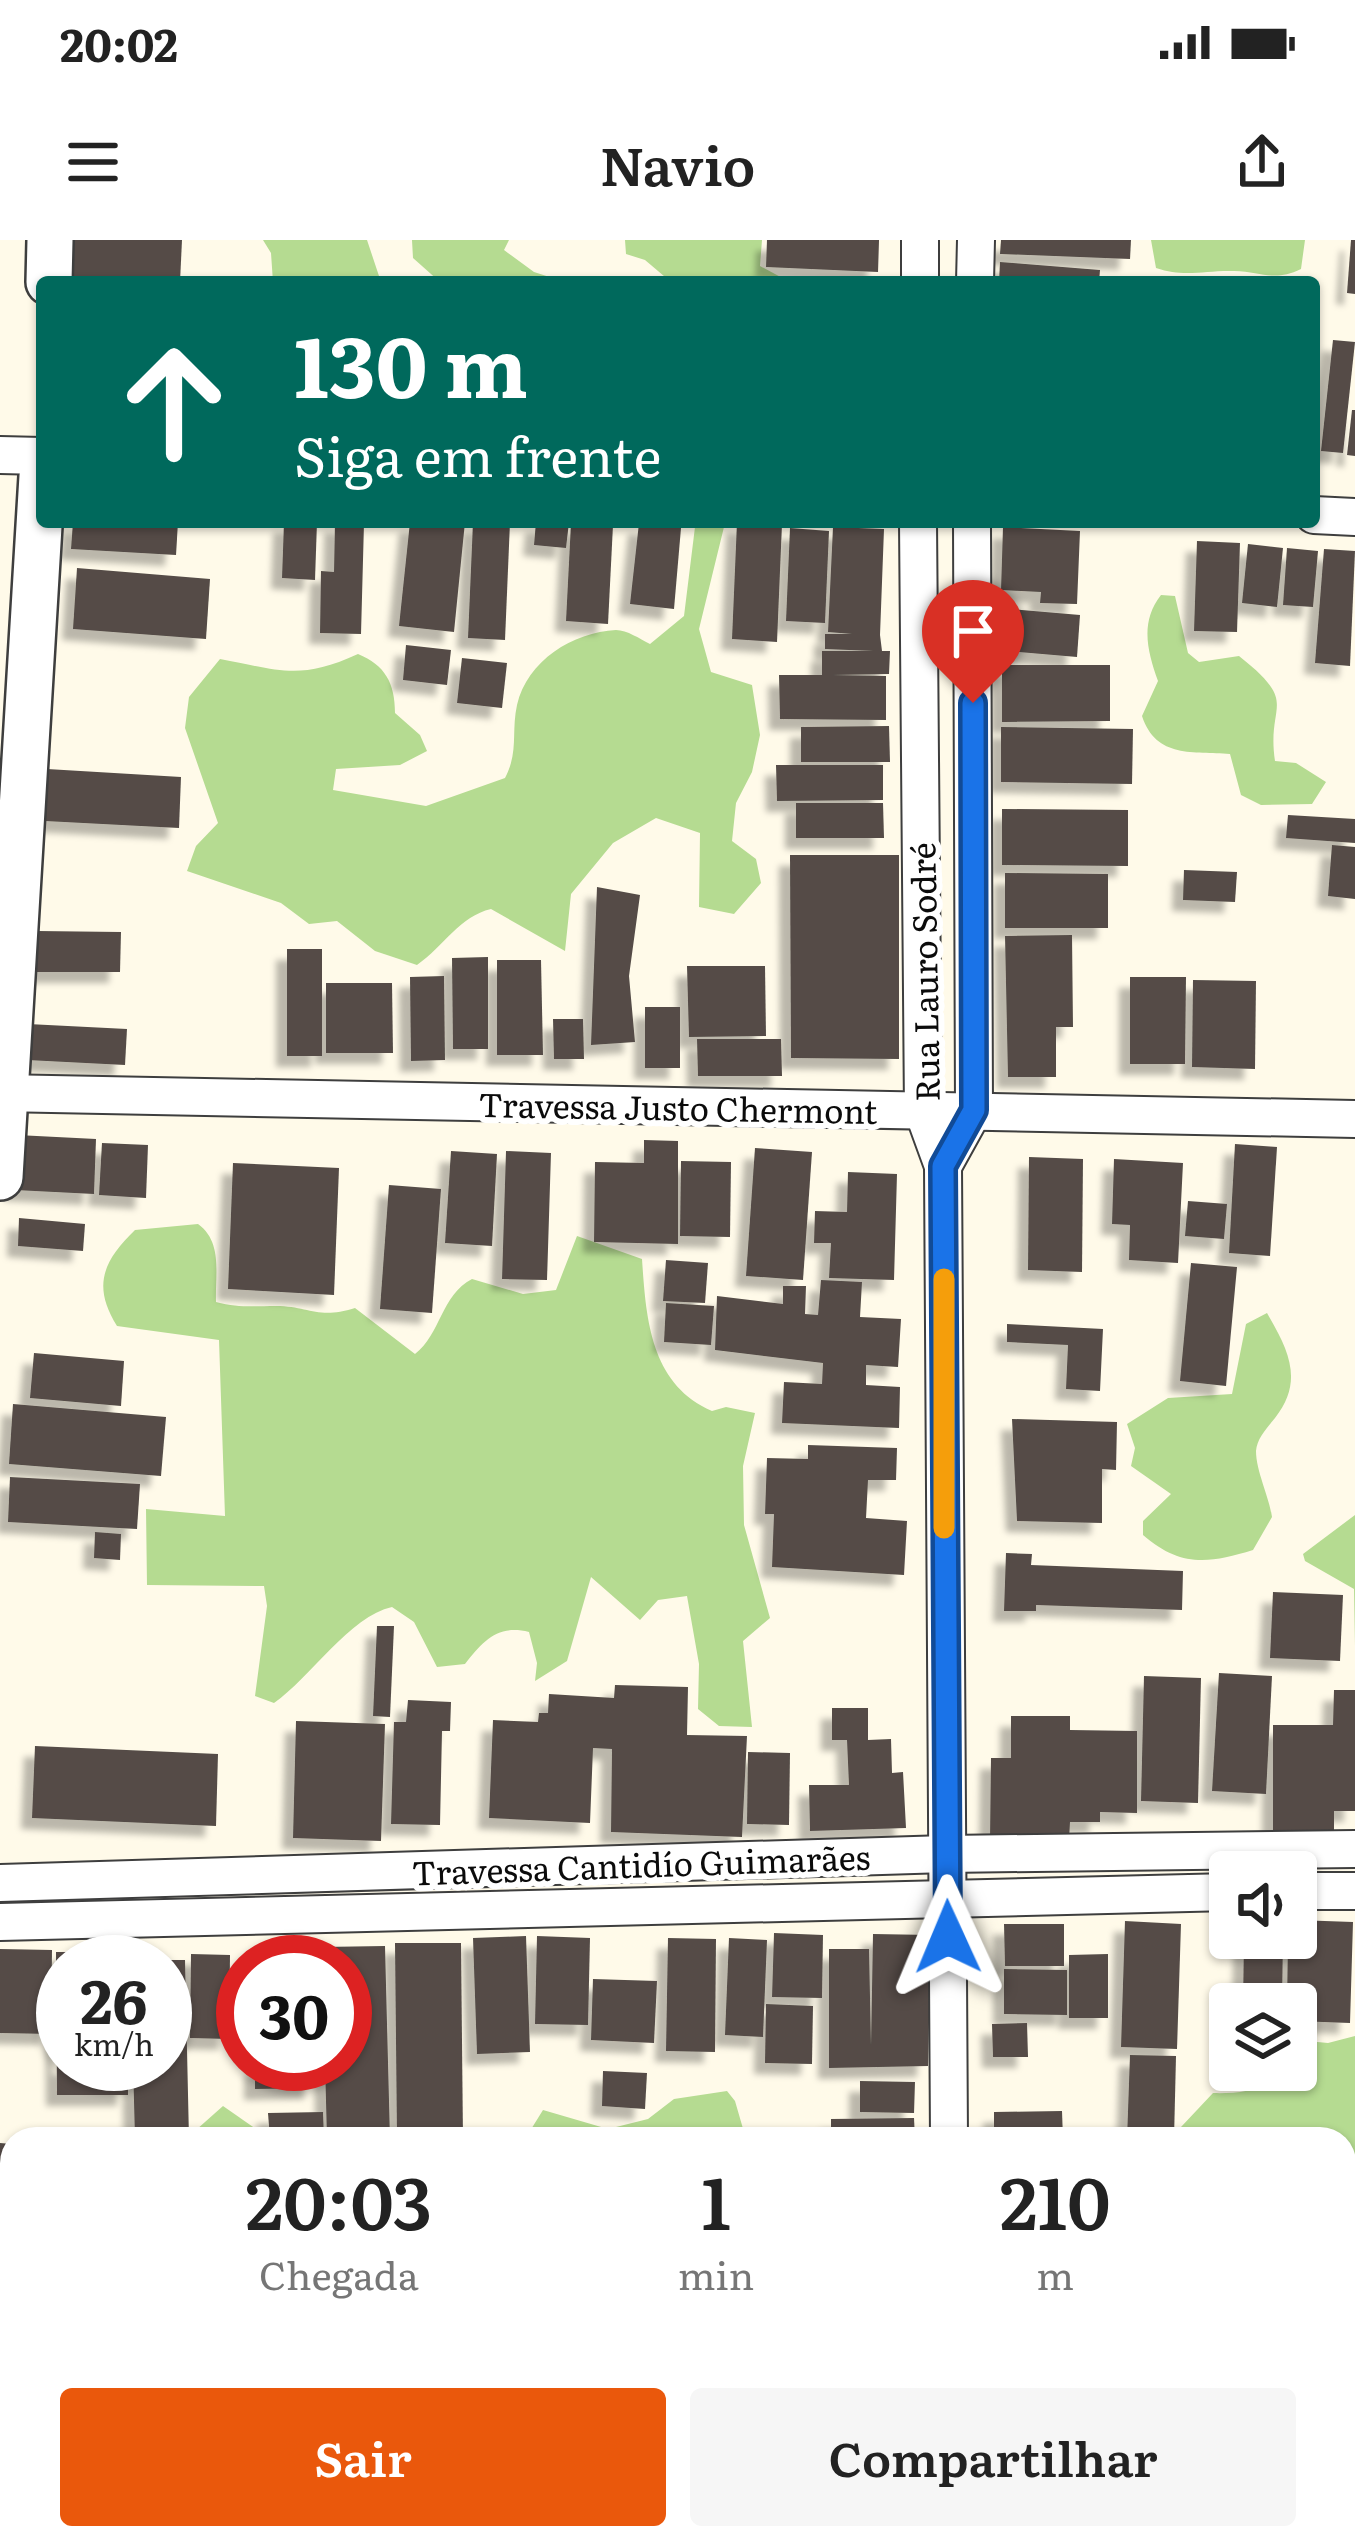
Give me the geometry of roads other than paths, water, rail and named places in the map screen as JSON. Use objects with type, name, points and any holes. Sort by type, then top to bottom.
[{"type":"street","points":[[49,276],[50,240]]},
{"type":"street","points":[[920,240],[920,276]]},
{"type":"street","points":[[975,276],[976,240]]},
{"type":"street","points":[[0,455],[36,456]]},
{"type":"street","points":[[1320,515],[1355,517]]},
{"type":"street","points":[[0,1177],[39,528]]},
{"type":"street","name":"Rua Lauro Sodré","points":[[918,528],[923,1111],[943,1166],[949,2127]]},
{"type":"street","name":"Rua Lauro Sodré","points":[[972,528],[974,1110]]},
{"type":"street","name":"Travessa Justo Chermont","points":[[3,1093],[1355,1119]]},
{"type":"street","points":[[943,1166],[974,1110]]},
{"type":"street","name":"Travessa Cantidío Guimarães","points":[[0,1882],[946,1854],[1355,1849]]},
{"type":"street","points":[[1317,1892],[1355,1891]]},
{"type":"street","name":"Travessa Cantidío Guimarães","points":[[0,1922],[1209,1892]]}]
